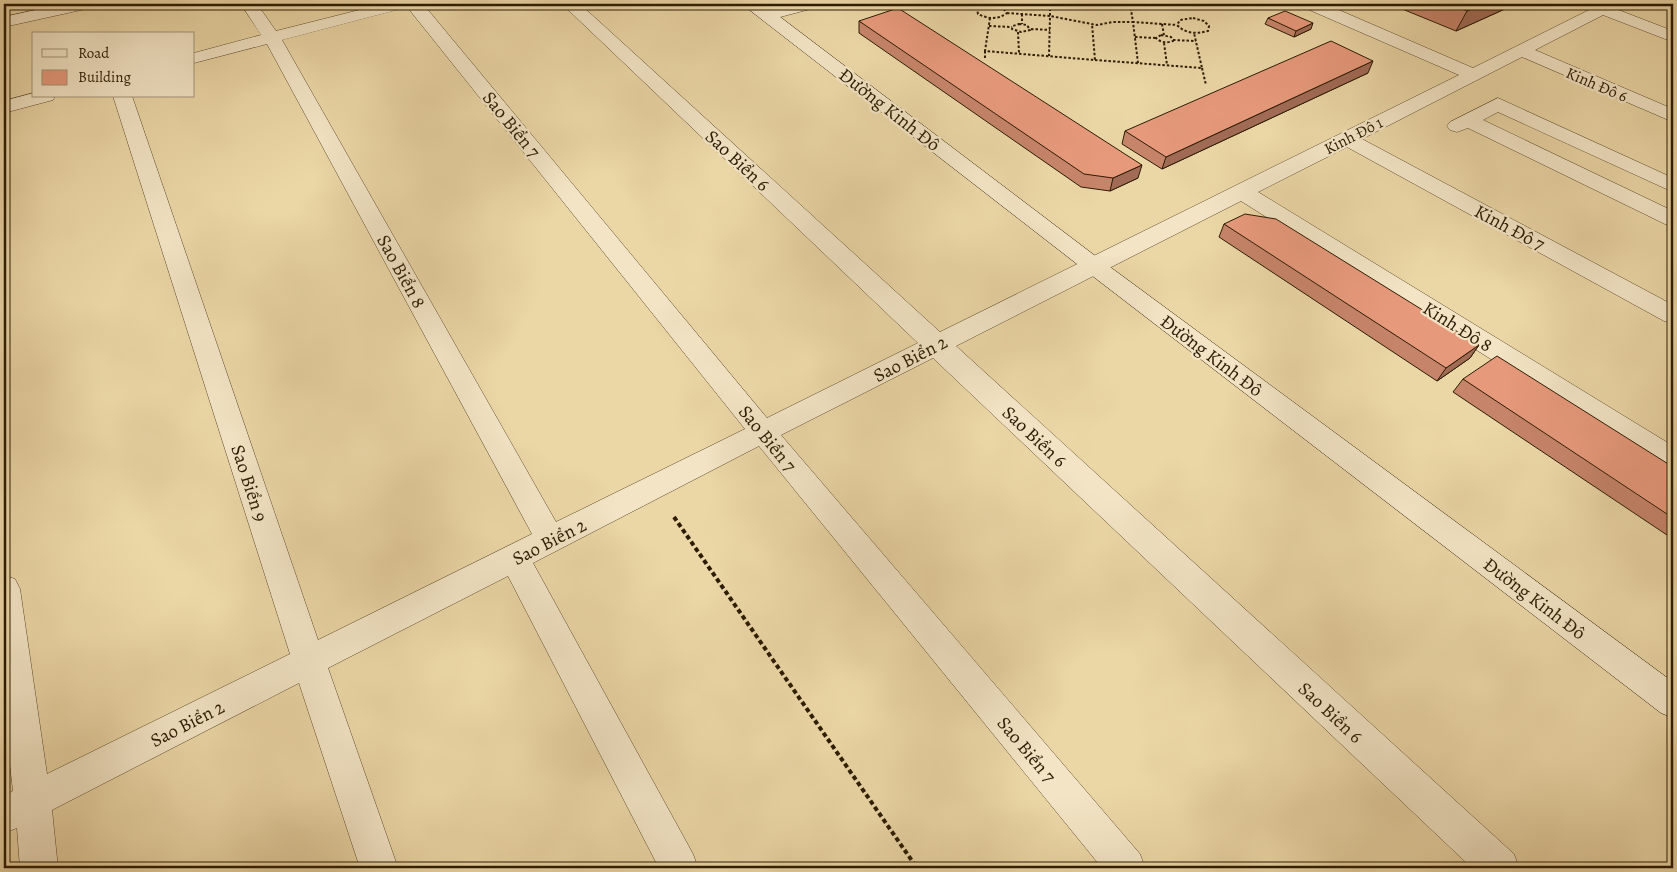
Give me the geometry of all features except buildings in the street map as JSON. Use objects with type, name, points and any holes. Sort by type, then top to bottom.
[{"type":"street","points":[[11,18],[84,4]]},
{"type":"street","name":"Sao Biển 8","points":[[249,4],[272,37],[551,540]]},
{"type":"street","points":[[195,58],[402,4]]},
{"type":"street","name":"Sao Biển 7","points":[[414,4],[763,432],[1126,868]]},
{"type":"street","name":"Sao Biển 6","points":[[570,4],[1500,868]]},
{"type":"street","points":[[761,10],[808,4]]},
{"type":"street","points":[[1311,4],[1472,74]]},
{"type":"street","points":[[1607,6],[1673,37]]},
{"type":"street","name":"Kinh Đô 1","points":[[1094,266],[1472,74],[1522,51],[1607,6]]},
{"type":"street","name":"Đường Kinh Đô","points":[[761,10],[1094,266],[1673,702]]},
{"type":"street","name":"Kinh Đô 6","points":[[1522,51],[1673,116]]},
{"type":"street","points":[[4,107],[38,98]]},
{"type":"street","name":"Sao Biển 9","points":[[123,98],[309,662],[380,868]]},
{"type":"street","points":[[1673,186],[1506,101],[1462,123],[1673,219]]},
{"type":"street","name":"Kinh Đô 7","points":[[1347,139],[1673,315]]},
{"type":"street","name":"Kinh Đô 8","points":[[1242,192],[1673,460]]},
{"type":"street","name":"Sao Biển 2","points":[[18,808],[1094,266]]},
{"type":"street","points":[[514,558],[679,868]]},
{"type":"street","points":[[4,589],[18,808],[39,868]]},
{"type":"path","points":[[1007,13],[1004,8],[996,5],[986,4],[977,9],[981,16],[990,18],[1003,16],[1007,13],[1050,16],[1092,24],[1133,22],[1177,25],[1185,31],[1194,33],[1208,31],[1209,26],[1204,21],[1194,18],[1180,20],[1177,25]]},
{"type":"path","points":[[1049,56],[1050,4]]},
{"type":"path","points":[[1130,4],[1138,63]]},
{"type":"path","points":[[1022,14],[1022,24]]},
{"type":"path","points":[[985,60],[990,18]]},
{"type":"path","points":[[989,26],[1012,27],[1016,24],[1022,24],[1030,28],[1050,30]]},
{"type":"path","points":[[1092,24],[1095,60]]},
{"type":"path","points":[[1162,24],[1164,35]]},
{"type":"path","points":[[1012,27],[1018,32],[1027,32],[1030,28]]},
{"type":"path","points":[[1018,32],[1019,53]]},
{"type":"path","points":[[1194,33],[1206,85]]},
{"type":"path","points":[[1135,37],[1156,38],[1164,35],[1171,37],[1173,40]]},
{"type":"path","points":[[1156,38],[1158,42],[1164,43],[1173,40],[1196,41]]},
{"type":"path","points":[[1164,43],[1167,65]]},
{"type":"path","points":[[985,50],[1202,68]]},
{"type":"path","points":[[674,517],[917,868]]}]
